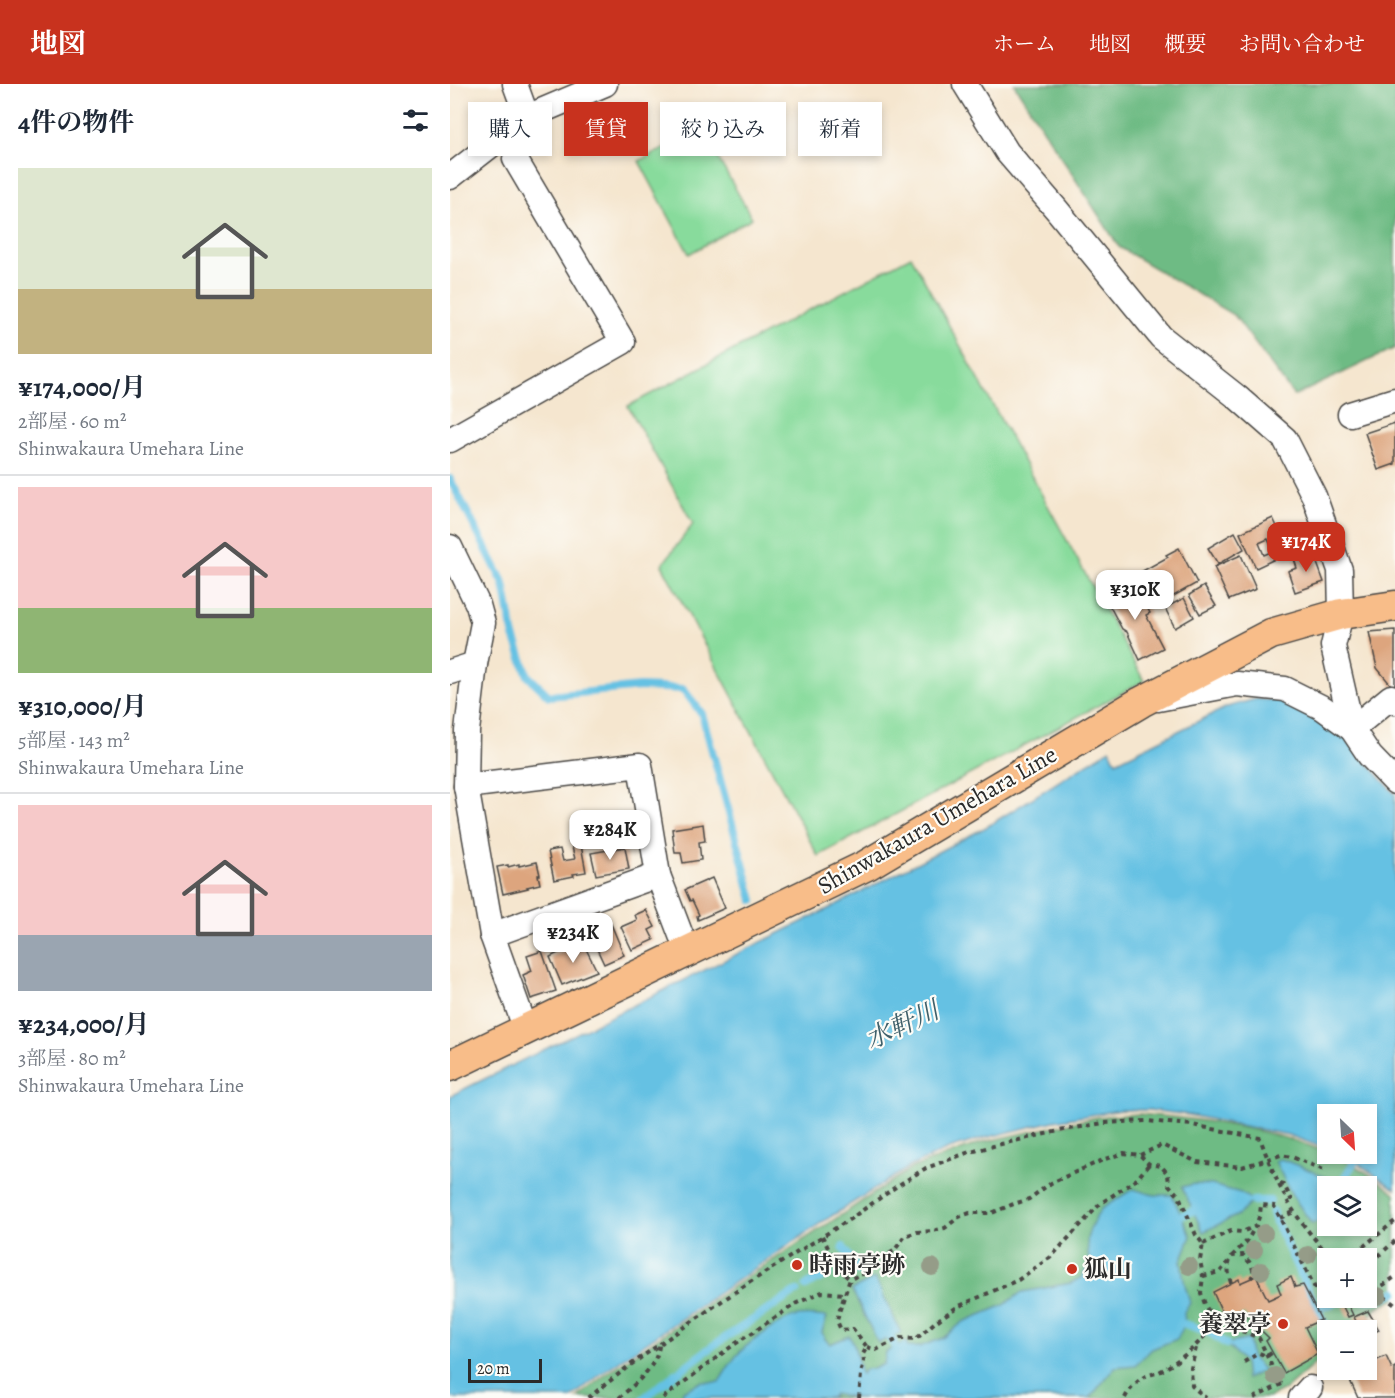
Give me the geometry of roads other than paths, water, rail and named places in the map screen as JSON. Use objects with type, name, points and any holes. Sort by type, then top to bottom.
[{"type":"main road","name":"Shinwakaura Umehara Line","points":[[450,1066],[867,865],[1141,702],[1271,634],[1341,614],[1395,606]]},
{"type":"street","points":[[515,84],[522,102]]},
{"type":"street","points":[[552,106],[605,84]]},
{"type":"street","points":[[965,84],[1007,152],[1161,337],[1237,397],[1285,439],[1314,496],[1340,570],[1341,614],[1333,646],[1352,729]]},
{"type":"street","points":[[450,177],[477,156]]},
{"type":"street","points":[[450,440],[623,342],[515,159]]},
{"type":"street","points":[[1350,414],[1395,400]]},
{"type":"street","points":[[450,547],[478,605],[483,623],[475,664],[467,731],[466,786],[492,935],[525,1030]]},
{"type":"street","points":[[450,672],[475,664]]},
{"type":"street","points":[[1141,702],[1237,684],[1285,689],[1323,708],[1352,729],[1370,756],[1395,782]]},
{"type":"street","points":[[1352,729],[1391,697],[1395,702]]},
{"type":"street","points":[[466,786],[640,765],[658,875],[687,951]]},
{"type":"street","points":[[492,935],[658,875]]},
{"type":"water","name":"水軒川","points":[[1256,699],[1285,701],[1334,725],[1395,794],[1395,1189],[1359,1164],[1377,1164],[1377,1104],[1317,1104],[1317,1145],[1288,1135],[1189,1115],[1149,1110],[1121,1110],[1054,1121],[946,1150],[911,1166],[827,1219],[606,1370],[571,1398],[450,1398],[450,1096],[830,908],[988,826],[1110,749],[1116,762],[1227,707]]},
{"type":"water","points":[[1281,1159],[1323,1176],[1317,1176],[1317,1221],[1312,1224],[1292,1195],[1275,1161]]},
{"type":"water","points":[[1194,1184],[1212,1185],[1241,1193],[1253,1201],[1238,1215],[1203,1232],[1182,1187]]},
{"type":"water","points":[[1133,1189],[1154,1195],[1172,1195],[1191,1236],[1181,1261],[1190,1303],[1184,1312],[1185,1324],[1177,1339],[1152,1349],[1135,1365],[1115,1367],[1090,1398],[857,1398],[834,1394],[831,1398],[682,1398],[683,1391],[701,1382],[719,1382],[732,1361],[743,1349],[772,1328],[794,1317],[806,1315],[827,1317],[822,1332],[825,1339],[830,1344],[849,1336],[854,1344],[861,1374],[866,1369],[873,1369],[884,1364],[886,1352],[906,1341],[908,1347],[919,1347],[943,1338],[963,1322],[1004,1305],[1022,1292],[1071,1283],[1082,1277],[1089,1262],[1087,1239],[1091,1226],[1101,1209]]},
{"type":"water","points":[[875,1278],[901,1333],[878,1343],[852,1290]]},
{"type":"water","points":[[1249,1339],[1251,1357],[1264,1370],[1246,1379],[1244,1362],[1226,1344]]},
{"type":"waterway","points":[[450,479],[504,584],[513,633],[528,676],[549,696],[640,687],[683,689],[702,714],[753,900]]},
{"type":"waterway","points":[[1345,1176],[1353,1164]]},
{"type":"waterway","points":[[1253,1201],[1270,1201]]},
{"type":"waterway","points":[[1182,1215],[1193,1211]]},
{"type":"waterway","points":[[1273,1212],[1276,1223],[1323,1320]]},
{"type":"waterway","points":[[843,1247],[858,1271]]},
{"type":"waterway","points":[[806,1286],[828,1274]]},
{"type":"waterway","points":[[644,1398],[714,1345],[797,1291]]},
{"type":"waterway","points":[[1377,1299],[1395,1292]]},
{"type":"waterway","points":[[1185,1324],[1209,1332],[1226,1344]]},
{"type":"waterway","points":[[891,1338],[895,1346]]},
{"type":"place","name":"時雨亭跡","points":[[797,1265]]},
{"type":"place","name":"狐山","points":[[1072,1269]]},
{"type":"place","name":"養翠亭","points":[[1283,1324]]}]
